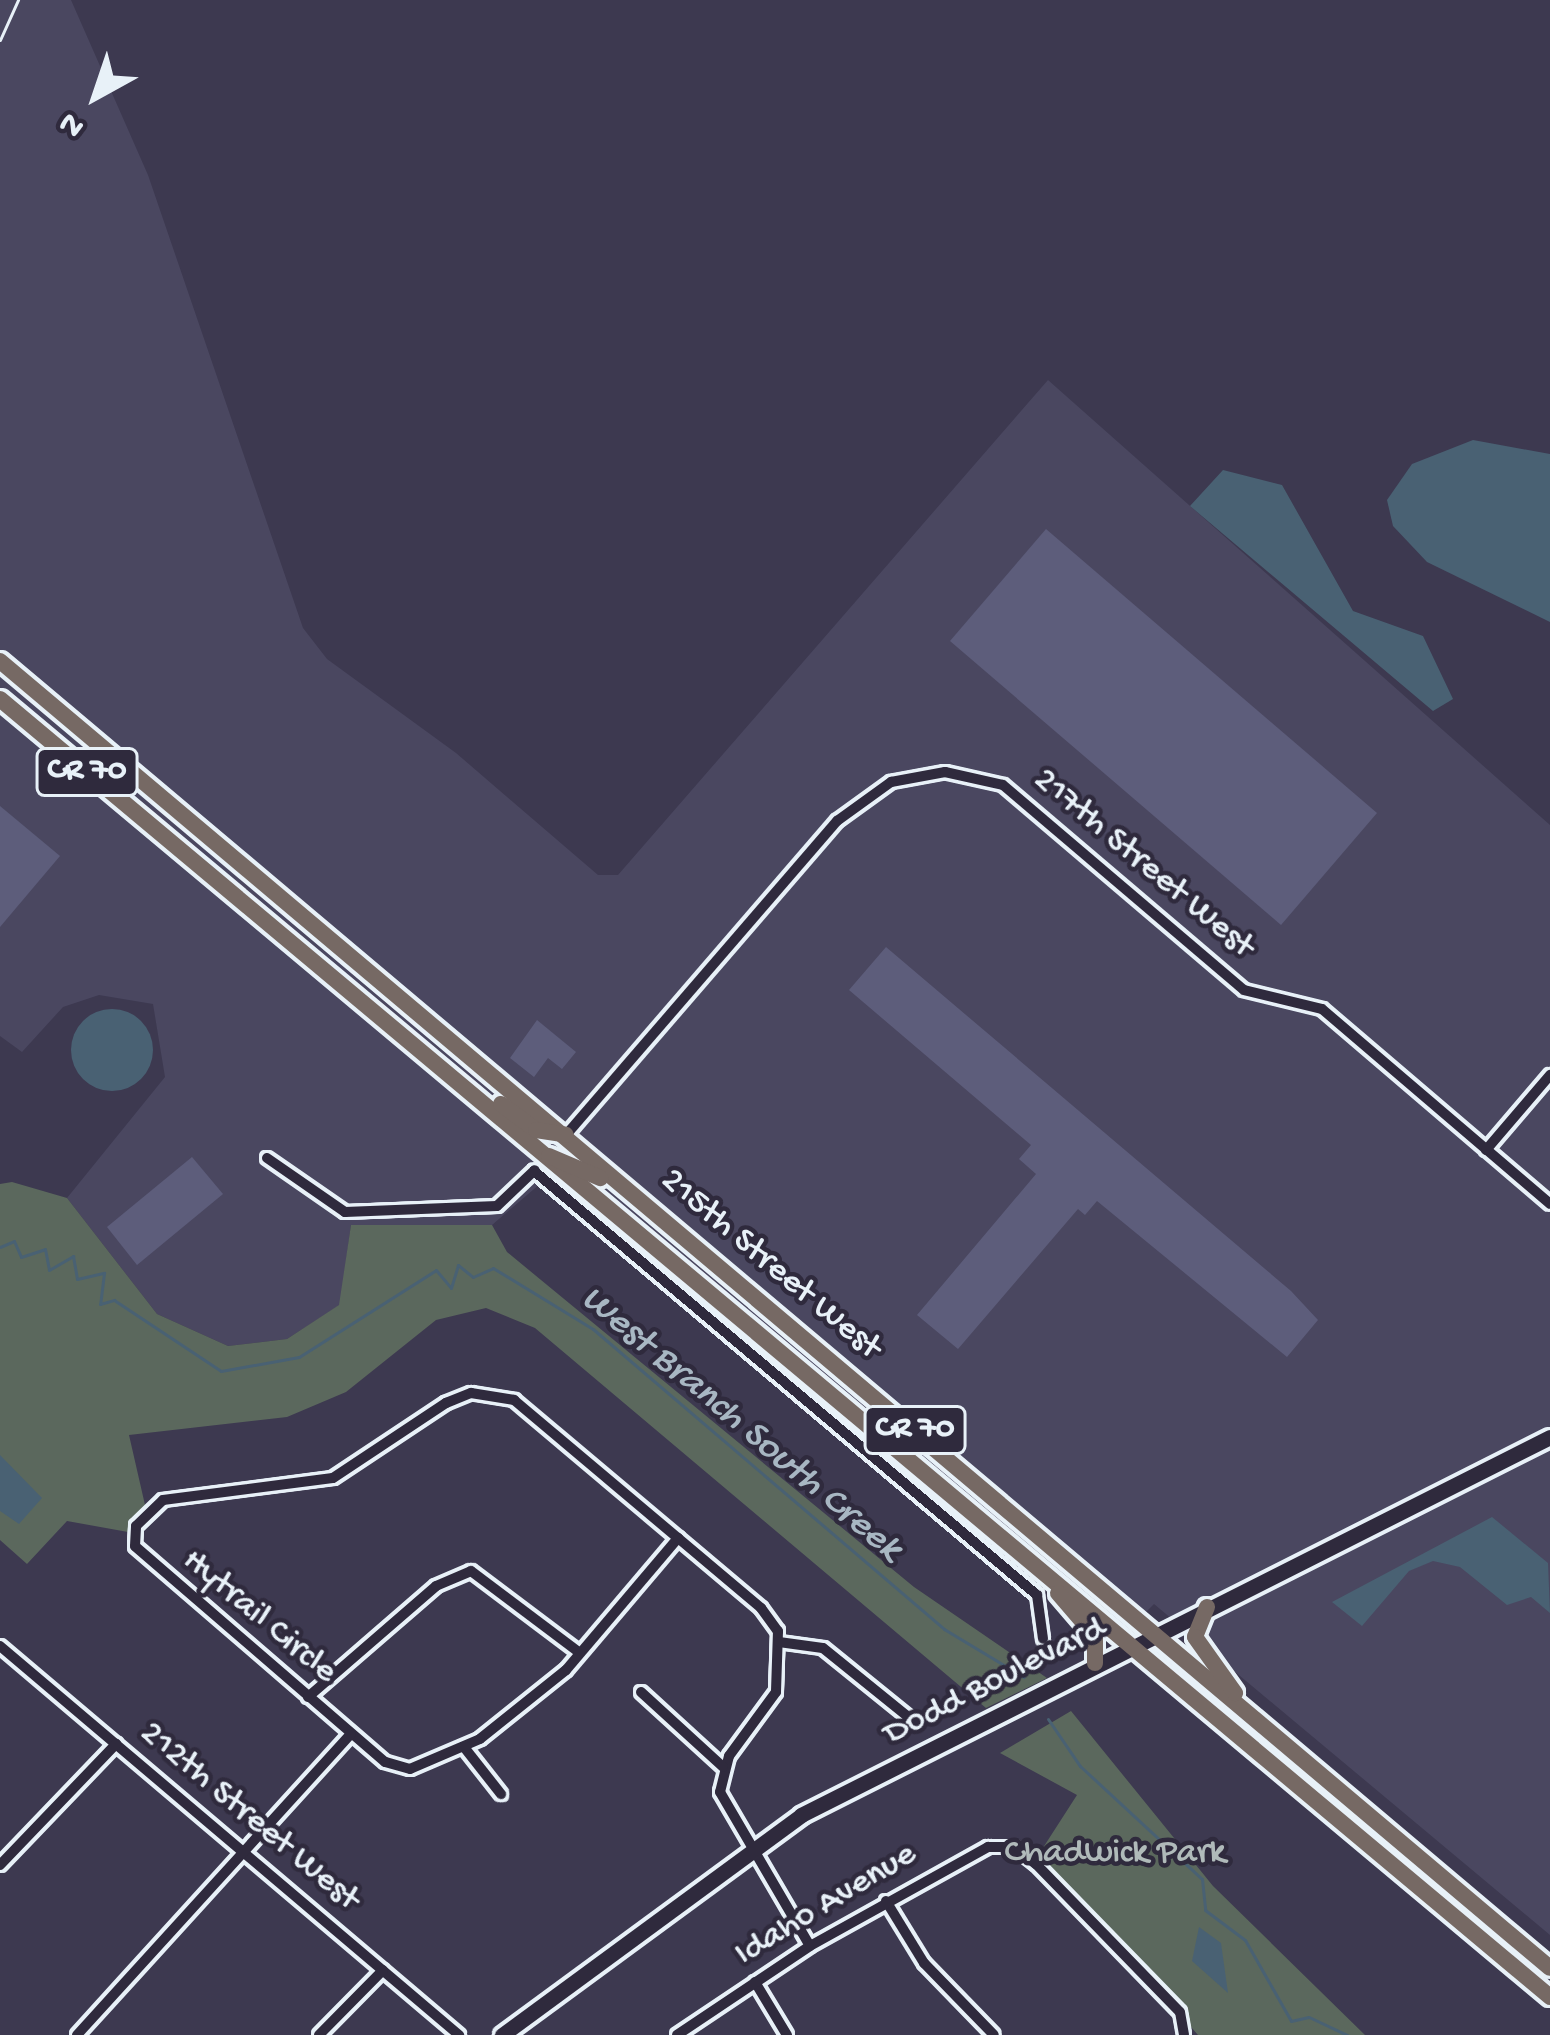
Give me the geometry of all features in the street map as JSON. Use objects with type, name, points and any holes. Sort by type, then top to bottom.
[{"type":"main road","name":"215th Street West","points":[[0,661],[1550,1969]]},
{"type":"main road","points":[[0,677],[107,751]]},
{"type":"main road","name":"215th Street West","points":[[0,699],[1550,1997]]},
{"type":"main road","points":[[439,1066],[536,1130],[566,1136]]},
{"type":"main road","points":[[548,1156],[571,1158],[676,1228]]},
{"type":"main road","name":"Dodd Boulevard","points":[[502,2035],[749,1851],[1095,1663],[1550,1437]]},
{"type":"main road","points":[[1004,1536],[1095,1636],[1095,1663]]},
{"type":"main road","points":[[1207,1606],[1195,1637],[1201,1652],[1270,1734]]},
{"type":"street","name":"217th Street West","points":[[566,1136],[837,821],[891,782],[945,772],[1003,785],[1244,990],[1322,1009],[1550,1204]]},
{"type":"street","points":[[1486,1150],[1550,1075]]},
{"type":"street","points":[[267,1158],[345,1212],[497,1206],[548,1156]]},
{"type":"street","points":[[535,1171],[1037,1595],[1043,1640]]},
{"type":"street","name":"Hytrail Circle","points":[[678,1538],[580,1653],[464,1747],[410,1769],[351,1733],[145,1561],[135,1546],[146,1510],[333,1478],[446,1403],[494,1393],[678,1538],[761,1608],[779,1642]]},
{"type":"street","points":[[308,1697],[436,1586],[470,1571],[580,1653]]},
{"type":"street","points":[[809,1946],[724,1809],[723,1767],[776,1692],[779,1642],[823,1648],[907,1716]]},
{"type":"street","name":"212th Street West","points":[[0,1646],[459,2035]]},
{"type":"street","points":[[641,1692],[723,1767]]},
{"type":"street","points":[[77,2035],[249,1856],[351,1733]]},
{"type":"street","points":[[0,1865],[116,1744]]},
{"type":"street","points":[[464,1747],[501,1794]]},
{"type":"street","name":"Idaho Avenue","points":[[677,2035],[809,1946],[988,1846],[1014,1847],[1180,2012],[1185,2032]]},
{"type":"street","points":[[886,1901],[924,1963],[994,2035]]},
{"type":"street","points":[[320,2035],[383,1970]]},
{"type":"street","points":[[755,1982],[788,2035]]},
{"type":"shaded area","points":[[0,0],[71,0],[148,175],[303,628],[327,659],[456,753],[598,875],[618,875],[1048,380],[1550,825],[1550,1935],[1154,1604],[1115,1643],[554,1172],[492,1225],[351,1225],[340,1305],[287,1339],[228,1346],[157,1314],[67,1198],[165,1077],[153,1004],[99,995],[63,1007],[22,1052],[0,1036]]},
{"type":"green space","points":[[12,1182],[67,1198],[157,1314],[228,1346],[287,1339],[339,1305],[351,1225],[492,1225],[507,1252],[914,1587],[1047,1678],[986,1708],[535,1328],[486,1308],[436,1320],[346,1392],[287,1417],[129,1435],[145,1505],[128,1532],[67,1521],[27,1564],[0,1540],[0,1184]]},
{"type":"green space","name":"Chadwick Park","points":[[1071,1711],[1213,1886],[1365,2035],[1198,2035],[1039,1854],[1077,1795],[1000,1753]]},
{"type":"water","points":[[1473,440],[1550,454],[1550,622],[1427,562],[1393,526],[1387,500],[1412,464]]},
{"type":"water","points":[[1223,470],[1282,485],[1353,611],[1423,636],[1453,699],[1433,711],[1190,506]]},
{"type":"water","points":[[112,1009],[141,1021],[153,1050],[141,1079],[112,1091],[83,1079],[71,1050],[83,1021]]},
{"type":"water","points":[[0,1455],[42,1498],[19,1524],[0,1511]]},
{"type":"water","points":[[1492,1517],[1548,1563],[1550,1613],[1531,1597],[1507,1605],[1460,1567],[1433,1561],[1409,1571],[1362,1626],[1332,1602]]},
{"type":"water","points":[[1199,1927],[1221,1943],[1228,1993],[1192,1961]]},
{"type":"building","points":[[1046,529],[1377,813],[1281,925],[950,641]]},
{"type":"building","points":[[0,806],[60,856],[0,927]]},
{"type":"building","points":[[886,947],[1291,1291],[1318,1320],[1287,1357],[1097,1201],[1085,1215],[1078,1209],[958,1349],[917,1315],[1036,1174],[1019,1159],[1031,1145],[849,990]]},
{"type":"building","points":[[537,1020],[576,1052],[562,1069],[548,1058],[534,1077],[510,1058]]},
{"type":"building","points":[[192,1157],[223,1194],[137,1265],[107,1227]]},
{"type":"waterway","name":"West Branch South Creek","points":[[0,1247],[14,1241],[21,1257],[45,1249],[49,1270],[73,1256],[77,1279],[104,1273],[100,1304],[114,1300],[221,1371],[299,1357],[436,1270],[451,1288],[458,1265],[473,1277],[493,1268],[593,1329],[944,1629],[1024,1677]]},
{"type":"waterway","name":"West Branch South Creek","points":[[1048,1719],[1080,1766],[1202,1879],[1205,1910],[1245,1940],[1291,2021],[1309,2017],[1347,2035]]},
{"type":"railway","points":[[0,40],[18,0]]}]
